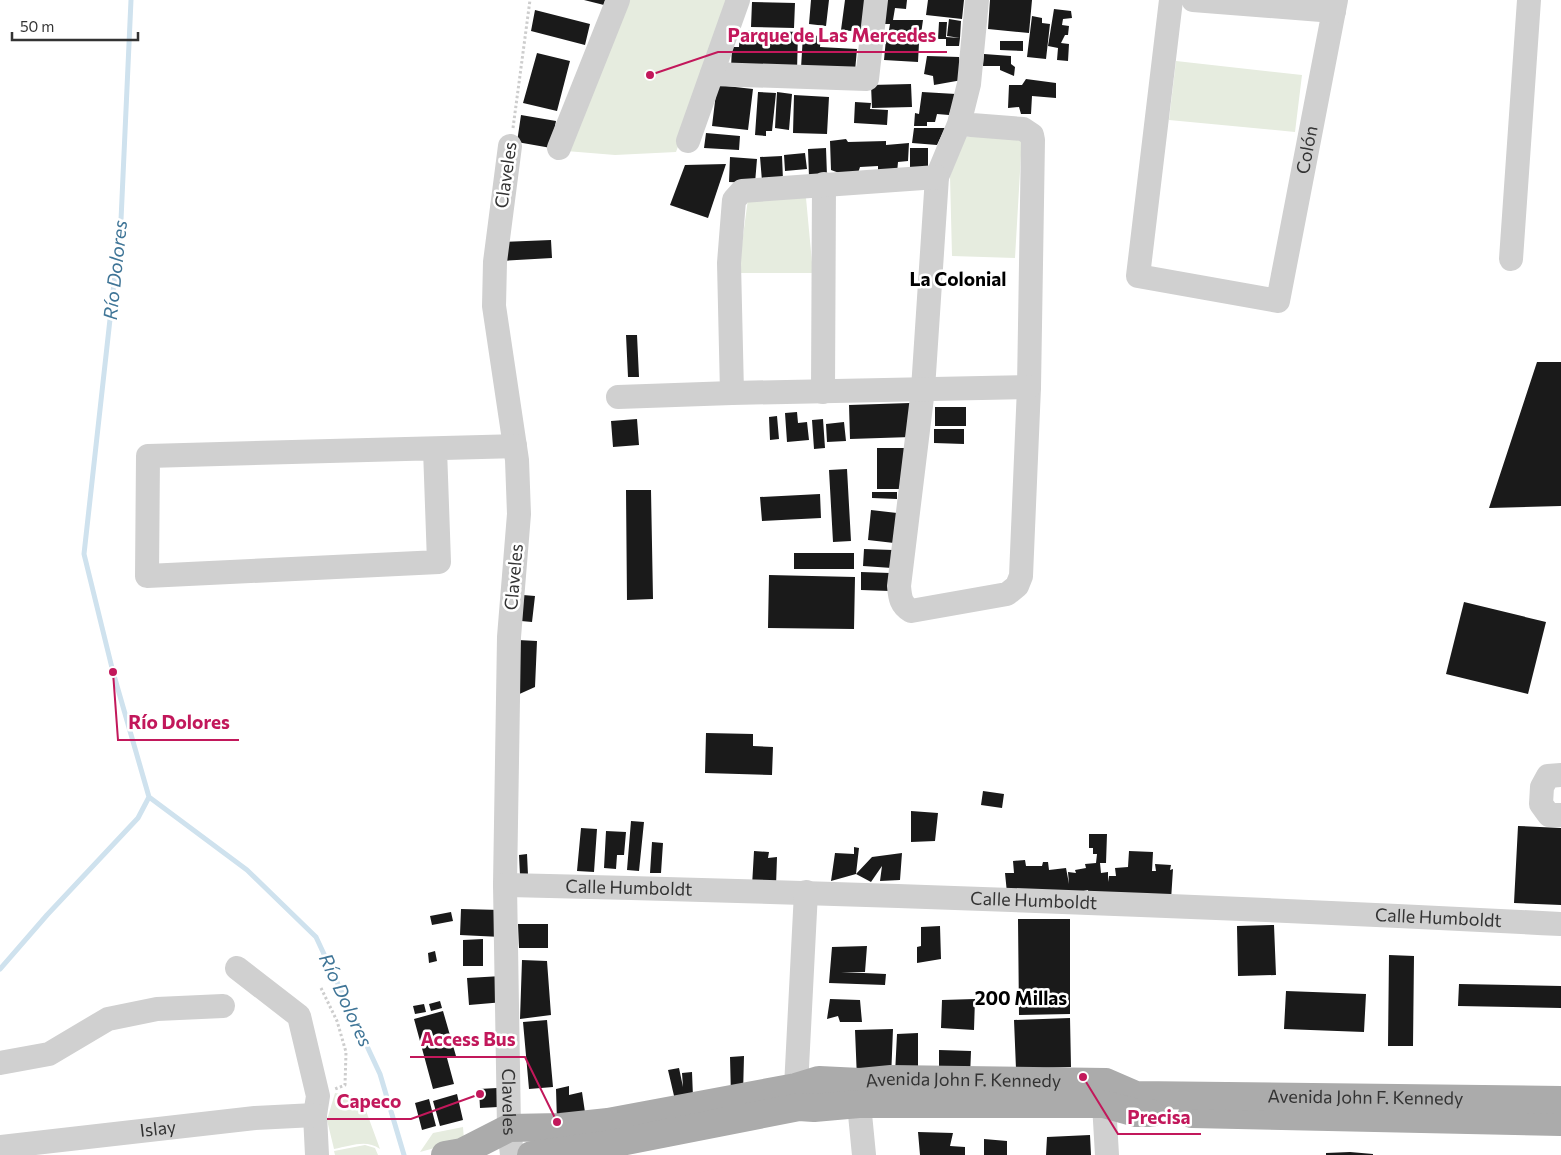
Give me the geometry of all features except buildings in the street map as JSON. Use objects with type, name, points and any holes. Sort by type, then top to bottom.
[{"type":"main road","name":"Avenida John F. Kennedy","points":[[531,1155],[611,1140],[797,1097],[814,1108],[860,1093],[1105,1093],[1136,1112],[1228,1105],[1454,1109],[1561,1100]]},
{"type":"main road","name":"Avenida John F. Kennedy","points":[[1454,1109],[1561,1122]]},
{"type":"main road","name":"Avenida John F. Kennedy","points":[[453,1153],[509,1128],[561,1127],[611,1140]]},
{"type":"main road","name":"Avenida John F. Kennedy","points":[[453,1153],[489,1155]]},
{"type":"street","points":[[559,148],[618,0]]},
{"type":"street","points":[[688,141],[738,0]]},
{"type":"street","points":[[712,74],[866,79],[876,0]]},
{"type":"street","points":[[959,124],[1022,129],[1032,135],[1029,387],[1021,576],[1017,586],[1007,594],[911,611],[905,607],[900,599],[899,586],[923,389],[937,177],[959,124],[969,84],[977,0]]},
{"type":"street","name":"Colón","points":[[1171,0],[1138,276],[1278,301],[1335,6]]},
{"type":"street","points":[[1194,0],[1335,6]]},
{"type":"street","points":[[1511,260],[1529,0]]},
{"type":"street","name":"Claveles","points":[[510,146],[495,262],[494,306],[517,460],[519,514],[508,637],[505,885],[509,1128],[512,1155]]},
{"type":"street","points":[[732,393],[729,263],[734,200],[742,191],[937,177]]},
{"type":"street","points":[[823,392],[824,184]]},
{"type":"street","points":[[618,397],[1029,387]]},
{"type":"street","points":[[435,449],[439,562],[147,576],[148,456],[515,446]]},
{"type":"street","points":[[1561,775],[1548,776],[1542,787],[1541,804],[1549,815],[1561,815]]},
{"type":"street","name":"Calle Humboldt","points":[[505,885],[806,892],[1318,911],[1561,924]]},
{"type":"street","points":[[797,1097],[806,892]]},
{"type":"street","points":[[237,968],[299,1016],[317,1106],[316,1155]]},
{"type":"street","points":[[0,1063],[49,1054],[108,1019],[157,1008],[223,1006]]},
{"type":"street","points":[[860,1093],[864,1155]]},
{"type":"street","points":[[1105,1093],[1107,1155]]},
{"type":"street","name":"Islay","points":[[0,1147],[255,1118],[317,1106]]},
{"type":"path","name":"Claveles","points":[[510,146],[530,1]]},
{"type":"path","points":[[317,1106],[345,1085],[346,1052],[338,1021],[321,988]]},
{"type":"shaded area","points":[[626,0],[732,0],[676,152],[615,155],[566,151]]},
{"type":"shaded area","points":[[1176,61],[1302,75],[1295,132],[1169,120]]},
{"type":"shaded area","points":[[965,137],[1022,137],[1015,258],[952,256],[950,176]]},
{"type":"shaded area","points":[[806,198],[813,273],[738,273],[748,199]]},
{"type":"shaded area","points":[[335,1093],[361,1097],[380,1149],[364,1144],[334,1149],[327,1120]]},
{"type":"shaded area","points":[[463,1127],[464,1140],[420,1152],[433,1133]]},
{"type":"shaded area","points":[[365,1145],[375,1148],[378,1155],[335,1155],[334,1151]]},
{"type":"waterway","name":"Río Dolores","points":[[131,0],[121,220],[84,554],[113,672],[149,797],[247,870],[316,937],[380,1074],[404,1155]]},
{"type":"waterway","points":[[0,969],[47,915],[138,818],[149,797]]},
{"type":"place","name":"Parque de Las Mercedes","points":[[650,75]]},
{"type":"place","name":"Río Dolores","points":[[113,672]]},
{"type":"place","name":"Precisa","points":[[1083,1077]]},
{"type":"place","name":"Capeco","points":[[480,1094]]},
{"type":"place","name":"Access Bus","points":[[557,1122]]},
{"type":"district","name":"La Colonial","points":[[958,279]]},
{"type":"district","name":"200 Millas","points":[[1021,998]]}]
